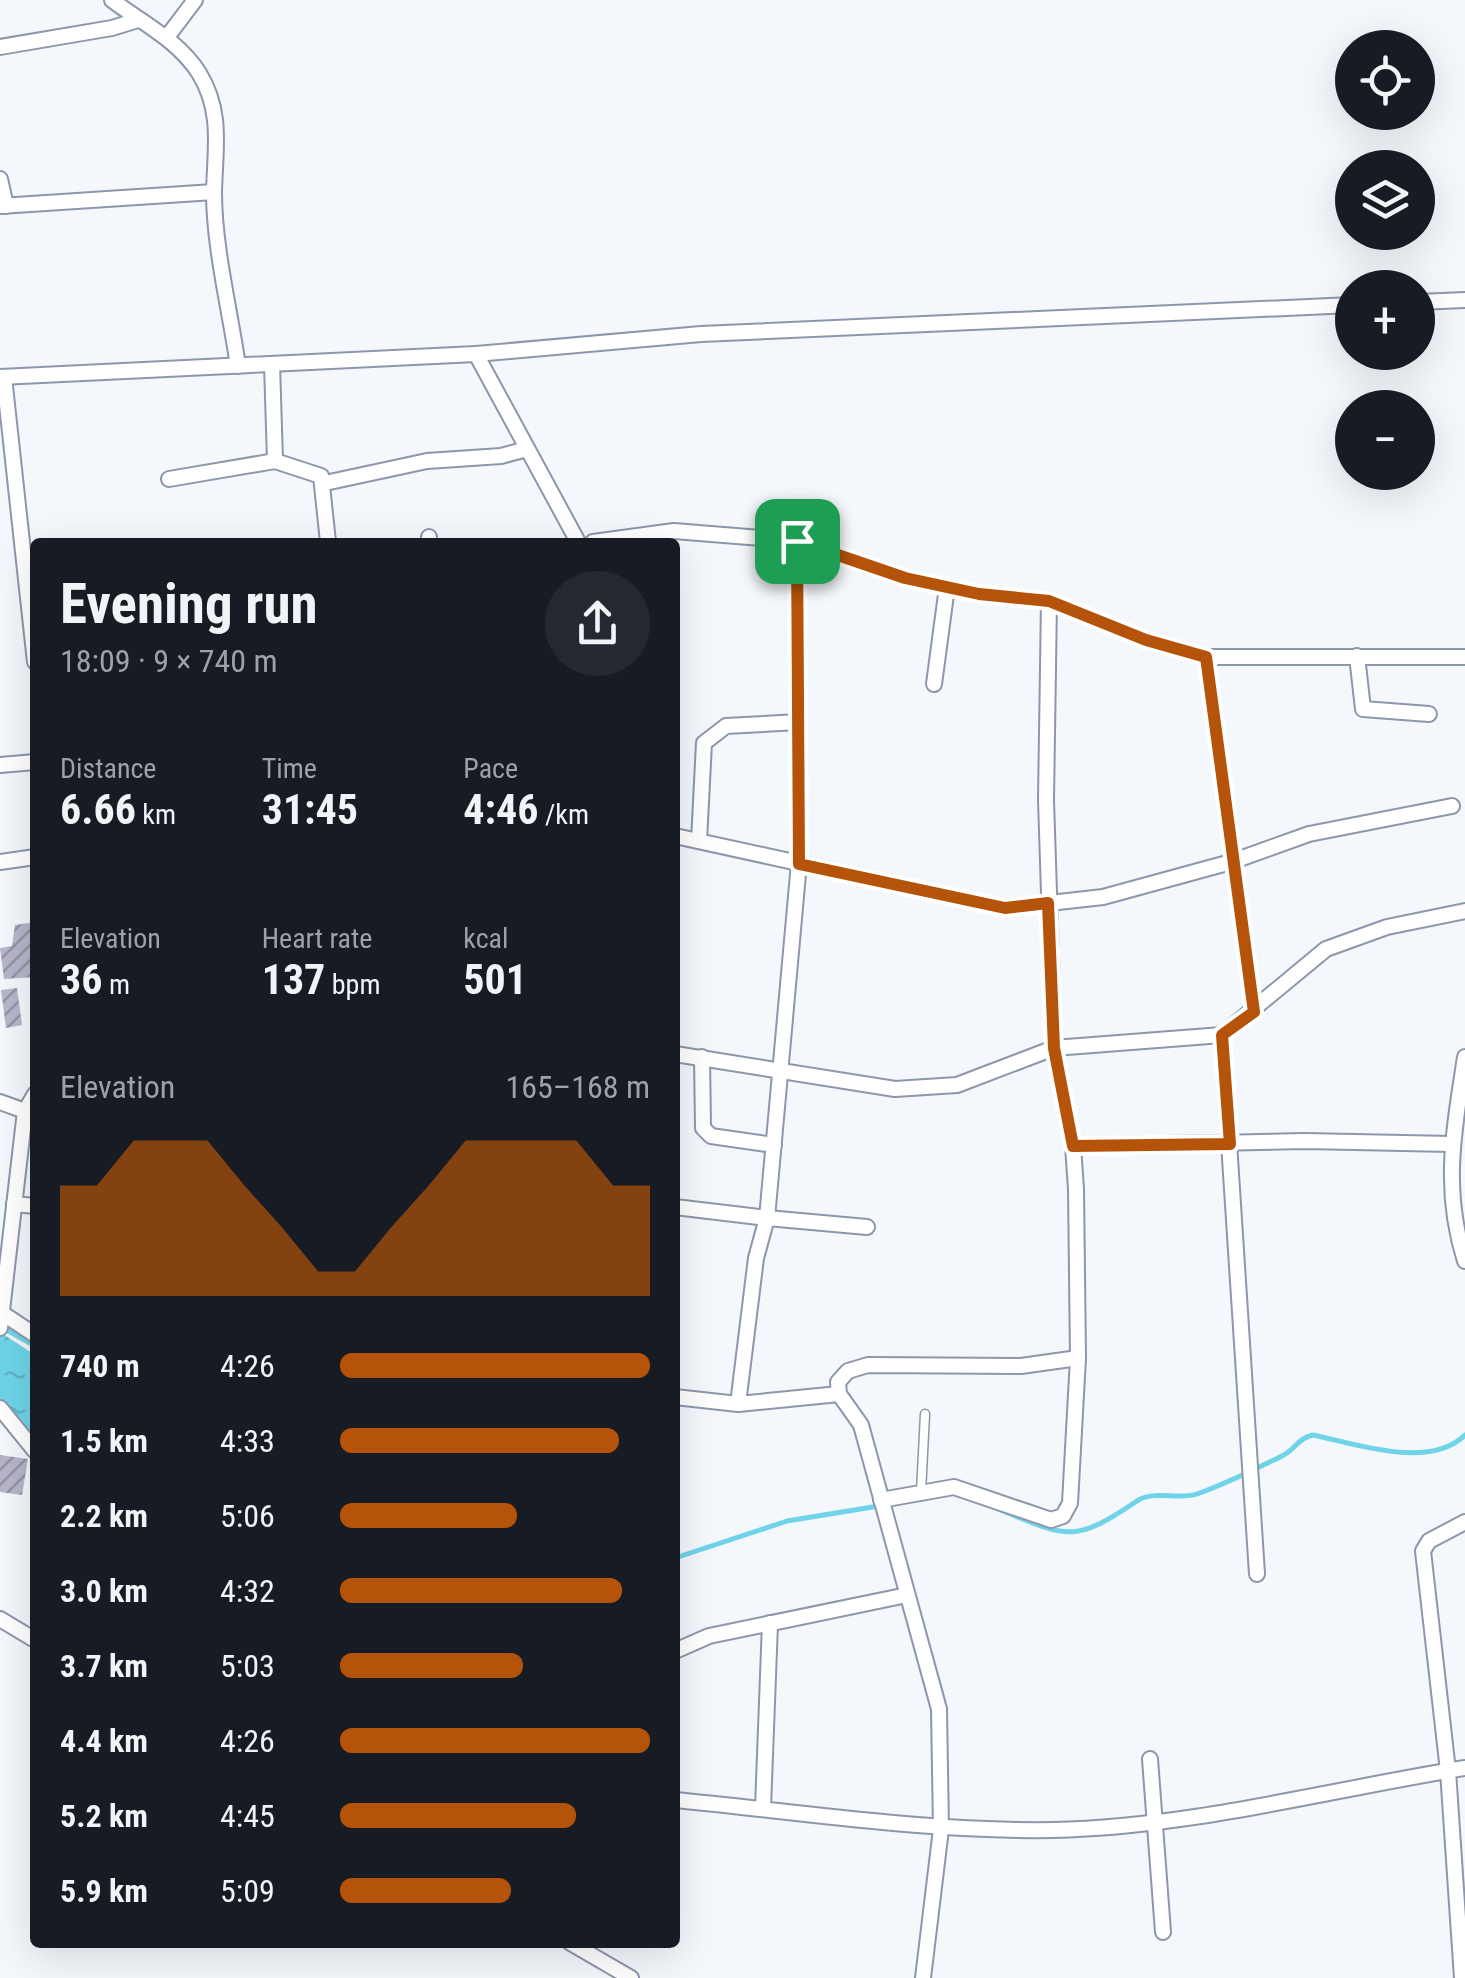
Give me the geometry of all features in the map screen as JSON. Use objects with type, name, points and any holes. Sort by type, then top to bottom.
[{"type":"street","points":[[112,0],[166,36],[199,72],[215,111],[219,155],[214,192],[238,366]]},
{"type":"street","points":[[166,36],[195,0]]},
{"type":"street","points":[[0,47],[138,20]]},
{"type":"street","points":[[0,178],[3,206],[214,192]]},
{"type":"street","points":[[1435,301],[1465,300]]},
{"type":"street","points":[[30,618],[2,377],[476,354],[701,334],[1335,306]]},
{"type":"street","points":[[476,354],[576,538]]},
{"type":"street","points":[[272,364],[274,461]]},
{"type":"street","points":[[325,483],[427,460],[501,456],[527,449]]},
{"type":"street","points":[[169,479],[274,461],[317,472],[325,483],[328,538]]},
{"type":"street","points":[[622,538],[674,531],[797,541],[905,578],[1049,601],[1146,640],[1206,657],[1465,657]]},
{"type":"street","points":[[738,1404],[756,1258],[767,1218],[799,864],[797,541]]},
{"type":"street","points":[[934,684],[947,587]]},
{"type":"street","points":[[880,1497],[954,1486],[1042,1518],[1063,1516],[1073,1482],[1078,1358],[1073,1146],[1054,1048],[1048,903],[1049,601]]},
{"type":"street","points":[[1357,656],[1364,709],[1429,714]]},
{"type":"street","points":[[1206,657],[1230,862],[1254,1012]]},
{"type":"street","points":[[699,841],[704,743],[726,726],[799,722]]},
{"type":"street","points":[[0,765],[30,762]]},
{"type":"street","points":[[680,837],[1005,908],[1104,897],[1230,862],[1309,834],[1452,806]]},
{"type":"street","points":[[0,862],[30,859]]},
{"type":"street","points":[[680,1055],[896,1088],[956,1085],[1054,1048],[1222,1035],[1326,949],[1387,928],[1465,911]]},
{"type":"street","points":[[1222,1035],[1258,1574]]},
{"type":"street","points":[[702,1057],[702,1128],[711,1136],[774,1145]]},
{"type":"street","points":[[1465,1057],[1452,1144],[1450,1204],[1465,1261]]},
{"type":"street","points":[[0,1102],[25,1112]]},
{"type":"street","points":[[30,1103],[25,1112],[9,1215],[1,1320],[30,1334]]},
{"type":"street","points":[[1073,1146],[1452,1144]]},
{"type":"street","points":[[680,1208],[867,1228]]},
{"type":"street","points":[[923,1978],[941,1829],[939,1708],[861,1425],[839,1394],[838,1382],[848,1371],[868,1364],[1021,1366],[1078,1358]]},
{"type":"street","points":[[680,1398],[738,1404],[839,1394]]},
{"type":"street","points":[[0,1408],[30,1445]]},
{"type":"street","points":[[1462,1978],[1448,1771],[1423,1551],[1428,1541],[1465,1522]]},
{"type":"street","points":[[680,1649],[709,1636],[907,1595]]},
{"type":"street","points":[[0,1619],[30,1637]]},
{"type":"street","points":[[763,1808],[770,1623]]},
{"type":"street","points":[[1150,1759],[1163,1932]]},
{"type":"street","points":[[680,1800],[941,1829],[1055,1830],[1154,1823],[1465,1768]]},
{"type":"street","points":[[579,1948],[631,1978]]},
{"type":"lane","points":[[920,1492],[925,1414]]},
{"type":"water","points":[[0,1332],[30,1352],[30,1439],[0,1402]]},
{"type":"building","points":[[30,923],[30,977],[4,979],[0,948],[12,946],[15,925]]},
{"type":"building","points":[[17,988],[22,1025],[6,1028],[1,990]]},
{"type":"building","points":[[0,1455],[28,1459],[22,1495],[0,1492]]},
{"type":"waterway","points":[[3,1328],[30,1343]]},
{"type":"waterway","points":[[996,1508],[1055,1530],[1083,1530],[1143,1498],[1190,1496],[1219,1486],[1282,1456],[1313,1435],[1412,1453],[1450,1445],[1465,1435]]},
{"type":"waterway","points":[[680,1556],[787,1521],[879,1506]]},
{"type":"route","points":[[797,541],[905,578],[979,594],[1049,601],[1146,640],[1206,657],[1230,862],[1254,1012],[1222,1035],[1230,1144],[1073,1146],[1054,1048],[1048,903],[1005,908],[799,864],[797,541]]}]
